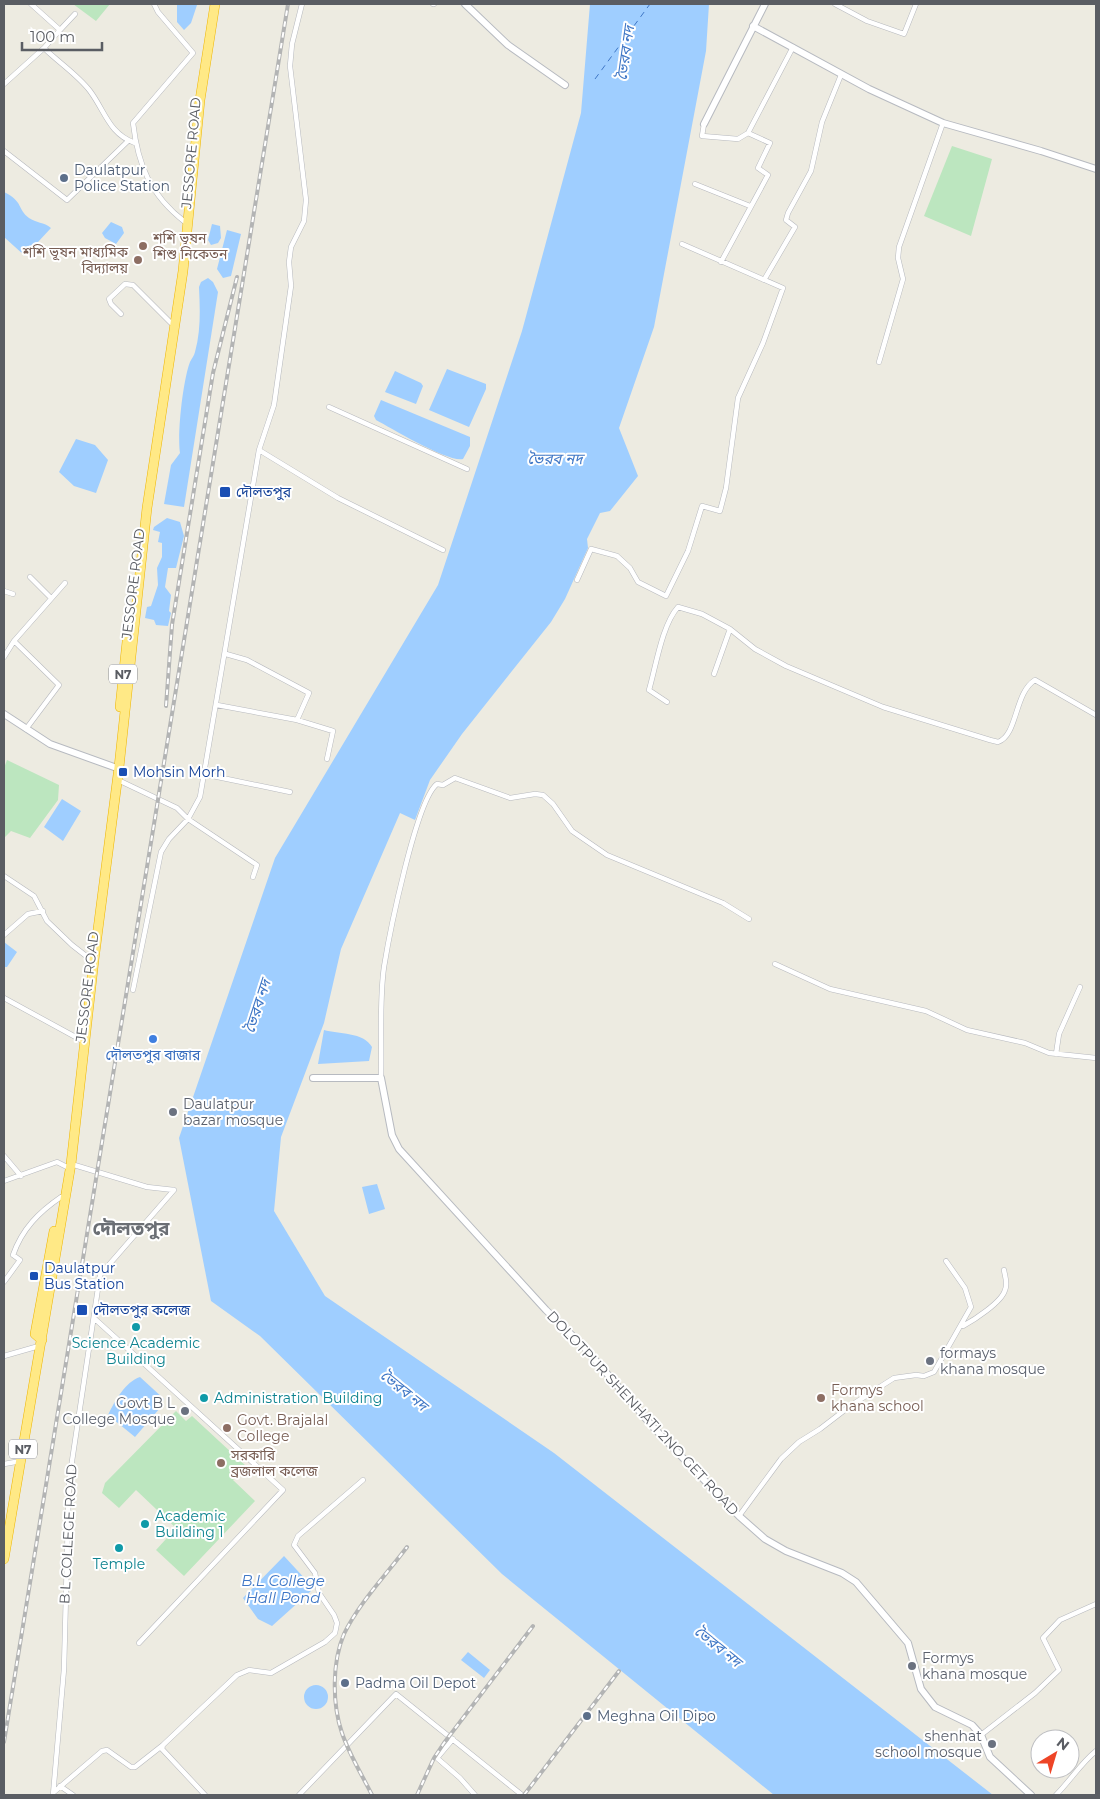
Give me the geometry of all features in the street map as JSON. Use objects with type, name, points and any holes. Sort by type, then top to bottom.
[{"type":"highway","name":"JESSORE ROAD","points":[[41,1343],[35,1334],[61,1196],[69,1166],[81,1040],[114,767],[138,540],[185,222],[196,97],[211,4]]},
{"type":"highway","name":"JESSORE ROAD","points":[[4,1559],[69,1166],[118,780],[147,508],[183,271],[200,100],[215,4]]},
{"type":"street","points":[[31,4],[60,30]]},
{"type":"street","points":[[154,4],[158,12],[193,53],[132,123],[135,143],[150,186],[185,222]]},
{"type":"street","points":[[133,990],[161,852],[169,839],[188,819],[200,797],[226,654],[259,450],[274,405],[291,286],[289,262],[291,247],[304,221],[306,200],[290,66],[292,44],[302,4]]},
{"type":"street","points":[[465,4],[508,45],[565,85]]},
{"type":"street","points":[[765,4],[704,124],[702,136],[738,139],[748,133],[792,47]]},
{"type":"street","points":[[835,4],[867,21],[904,34],[916,4]]},
{"type":"street","points":[[4,84],[44,48],[75,14]]},
{"type":"street","points":[[753,26],[840,75],[943,124],[1041,151],[1096,169]]},
{"type":"street","points":[[44,48],[90,91],[110,126],[128,141],[135,143]]},
{"type":"street","points":[[764,280],[795,226],[786,220],[788,213],[810,171],[822,122],[840,75]]},
{"type":"street","points":[[879,362],[903,279],[898,258],[899,247],[943,124]]},
{"type":"street","points":[[721,262],[768,175],[758,168],[770,142],[748,133]]},
{"type":"street","points":[[4,151],[67,200],[128,141]]},
{"type":"street","points":[[695,184],[750,206]]},
{"type":"street","points":[[577,580],[591,549],[617,556],[630,568],[638,582],[666,596],[688,551],[702,506],[720,511],[727,479],[738,398],[763,343],[783,288],[682,244]]},
{"type":"street","points":[[121,314],[111,304],[109,299],[125,284],[132,285],[171,323]]},
{"type":"street","points":[[329,407],[467,469]]},
{"type":"street","points":[[259,450],[338,498],[443,550]]},
{"type":"street","points":[[30,577],[51,598]]},
{"type":"street","points":[[4,658],[14,641],[65,583]]},
{"type":"street","points":[[4,591],[13,594]]},
{"type":"street","points":[[667,702],[649,690],[662,642],[677,608],[702,614],[730,629],[755,650],[786,666],[884,707],[998,742],[1005,738],[1021,695],[1027,686],[1035,680],[1096,715]]},
{"type":"street","points":[[714,674],[730,629]]},
{"type":"street","points":[[14,641],[59,685],[26,729]]},
{"type":"street","points":[[226,654],[247,660],[310,693],[297,720]]},
{"type":"street","points":[[217,704],[297,720],[333,731],[327,760]]},
{"type":"street","points":[[4,714],[50,744],[114,767]]},
{"type":"street","points":[[204,774],[290,792]]},
{"type":"street","points":[[313,1078],[382,1078],[384,968],[414,830],[430,794],[437,784],[443,785],[455,778],[510,798],[535,794],[543,795],[553,804],[572,831],[593,847],[632,867],[724,903],[749,919]]},
{"type":"street","points":[[118,780],[177,808],[188,819],[258,865],[253,877]]},
{"type":"street","points":[[4,876],[34,896],[54,928],[90,960]]},
{"type":"street","points":[[4,935],[28,914],[43,911]]},
{"type":"street","points":[[775,964],[830,988],[926,1011],[967,1030],[1025,1043],[1056,1054],[1096,1058]]},
{"type":"street","points":[[1056,1054],[1062,1026],[1080,986]]},
{"type":"street","points":[[4,998],[81,1040]]},
{"type":"street","name":"DOLOTPUR SHENHATI 2NO GET ROAD","points":[[382,1078],[392,1135],[399,1149],[546,1310],[584,1347],[653,1428],[739,1516],[772,1543],[856,1582],[908,1643],[921,1689],[935,1707],[972,1725],[981,1735],[990,1757],[1031,1795]]},
{"type":"street","points":[[4,1156],[21,1176]]},
{"type":"street","points":[[4,1181],[57,1162],[69,1166]]},
{"type":"street","name":"B L COLLEGE ROAD","points":[[53,1794],[64,1669],[69,1481],[95,1320],[100,1275],[174,1190],[147,1187],[69,1166]]},
{"type":"street","points":[[4,1282],[20,1260],[13,1255],[26,1230],[40,1212],[61,1196]]},
{"type":"street","points":[[739,1516],[782,1459],[799,1442],[894,1378],[916,1375],[924,1376],[934,1372],[962,1327],[971,1307],[965,1288],[946,1261]]},
{"type":"street","points":[[962,1327],[980,1315],[1005,1292],[1007,1284],[1004,1270]]},
{"type":"street","points":[[95,1320],[283,1490],[139,1643]]},
{"type":"street","points":[[4,1356],[41,1343]]},
{"type":"street","points":[[4,1464],[21,1461]]},
{"type":"street","points":[[53,1794],[102,1751],[107,1750],[130,1767],[135,1767],[163,1745],[237,1675],[249,1670],[271,1673],[325,1642],[335,1633],[337,1623],[319,1594],[314,1573],[294,1545],[304,1530],[364,1480]]},
{"type":"street","points":[[981,1735],[1036,1693],[1059,1670],[1043,1638],[1060,1620],[1096,1604]]},
{"type":"street","points":[[299,1795],[396,1694],[522,1795]]},
{"type":"street","points":[[452,1739],[437,1758],[460,1778],[475,1795]]},
{"type":"street","points":[[163,1745],[162,1749],[205,1795]]},
{"type":"street","points":[[1056,1795],[1080,1769],[1084,1760],[1096,1751]]},
{"type":"street","points":[[60,1786],[73,1795]]},
{"type":"green space","points":[[73,4],[110,4],[96,21]]},
{"type":"green space","points":[[952,146],[992,159],[971,236],[924,216]]},
{"type":"green space","points":[[7,760],[59,785],[58,800],[30,838],[11,831],[4,838],[4,768]]},
{"type":"green space","points":[[176,1411],[186,1421],[192,1416],[246,1466],[233,1480],[255,1501],[184,1576],[156,1550],[176,1528],[136,1490],[119,1508],[102,1493],[105,1483]]},
{"type":"water","points":[[177,4],[197,5],[191,23],[184,30],[177,22]]},
{"type":"water","name":"ভৈরব নদ","points":[[590,4],[709,4],[706,51],[654,327],[619,428],[638,476],[610,511],[600,513],[587,539],[588,548],[565,599],[551,622],[462,734],[430,780],[415,820],[400,813],[341,949],[324,1023],[281,1137],[274,1211],[325,1296],[554,1453],[993,1795],[774,1795],[502,1574],[260,1336],[211,1301],[179,1138],[275,858],[438,585],[522,331],[581,113]]},
{"type":"water","points":[[4,192],[18,202],[25,215],[51,228],[25,256],[4,237]]},
{"type":"water","points":[[111,222],[122,227],[124,233],[116,244],[105,238],[102,233]]},
{"type":"water","points":[[212,224],[220,226],[221,238],[218,243],[211,245],[208,240]]},
{"type":"water","points":[[227,230],[241,234],[231,276],[223,278],[217,269]]},
{"type":"water","points":[[208,278],[213,282],[218,292],[184,507],[164,504],[171,465],[180,453],[179,433],[183,394],[187,370],[195,353],[199,328],[199,287],[201,282]]},
{"type":"water","points":[[447,369],[486,384],[486,389],[469,427],[429,410]]},
{"type":"water","points":[[395,371],[421,383],[423,386],[416,404],[385,392]]},
{"type":"water","points":[[381,400],[470,437],[470,446],[463,459],[456,459],[433,451],[376,420],[374,416]]},
{"type":"water","points":[[76,439],[95,445],[108,460],[96,493],[74,486],[59,472]]},
{"type":"water","points":[[167,518],[180,522],[184,536],[176,568],[168,568],[165,587],[171,595],[169,611],[171,613],[168,626],[156,625],[154,620],[145,618],[147,607],[151,606],[158,585],[157,568],[162,557],[162,543],[158,542],[160,532],[153,530],[154,527]]},
{"type":"water","points":[[62,799],[81,811],[63,841],[44,827]]},
{"type":"water","points":[[4,942],[17,952],[7,967],[4,967]]},
{"type":"water","points":[[324,1030],[350,1034],[368,1042],[372,1047],[369,1061],[318,1064]]},
{"type":"water","points":[[377,1184],[385,1209],[369,1214],[362,1187]]},
{"type":"water","points":[[140,1377],[164,1399],[160,1408],[135,1437],[108,1415],[125,1388]]},
{"type":"water","name":"B.L College Hall Pond","points":[[284,1556],[308,1582],[311,1591],[272,1626],[258,1619],[243,1598]]},
{"type":"water","points":[[468,1652],[490,1670],[484,1678],[461,1660]]},
{"type":"water","points":[[316,1685],[321,1686],[327,1692],[327,1702],[321,1708],[316,1709],[311,1708],[305,1702],[304,1697],[305,1692],[311,1686]]},
{"type":"ferry route","points":[[595,79],[650,4]]},
{"type":"railway","points":[[4,1742],[288,4]]},
{"type":"railway","points":[[166,706],[172,625],[213,373],[237,277]]},
{"type":"railway","points":[[372,1795],[348,1749],[342,1733],[336,1709],[335,1670],[344,1634],[357,1611],[407,1547]]},
{"type":"railway","points":[[417,1795],[434,1758],[444,1743],[533,1626]]},
{"type":"railway","points":[[524,1795],[619,1671]]},
{"type":"place","name":"Daulatpur Police Station","points":[[64,178]]},
{"type":"place","name":"শশি ভূষন শিশু নিকেতন","points":[[143,246]]},
{"type":"place","name":"শশি ভূষন মাধ্যমিক বিদ্যালয়","points":[[138,260]]},
{"type":"place","name":"দৌলতপুর","points":[[225,492]]},
{"type":"place","name":"Mohsin Morh","points":[[123,772]]},
{"type":"place","name":"দৌলতপুর বাজার","points":[[153,1039]]},
{"type":"place","name":"Daulatpur bazar mosque","points":[[173,1112]]},
{"type":"place","name":"Daulatpur Bus Station","points":[[34,1276]]},
{"type":"place","name":"দৌলতপুর কলেজ","points":[[82,1310]]},
{"type":"place","name":"Science Academic Building","points":[[136,1327]]},
{"type":"place","name":"formays khana mosque","points":[[930,1361]]},
{"type":"place","name":"Administration Building","points":[[204,1398]]},
{"type":"place","name":"Formys khana school","points":[[821,1398]]},
{"type":"place","name":"Govt B L College Mosque","points":[[185,1411]]},
{"type":"place","name":"Govt. Brajalal College","points":[[227,1428]]},
{"type":"place","name":"সরকারি ব্রজলাল কলেজ","points":[[221,1463]]},
{"type":"place","name":"Academic Building 1","points":[[145,1524]]},
{"type":"place","name":"Temple","points":[[119,1548]]},
{"type":"place","name":"Formys khana mosque","points":[[912,1666]]},
{"type":"place","name":"Padma Oil Depot","points":[[345,1683]]},
{"type":"place","name":"Meghna Oil Dipo","points":[[587,1716]]},
{"type":"place","name":"shenhat school mosque","points":[[992,1744]]},
{"type":"district","name":"দৌলতপুর","points":[[131,1228]]}]
